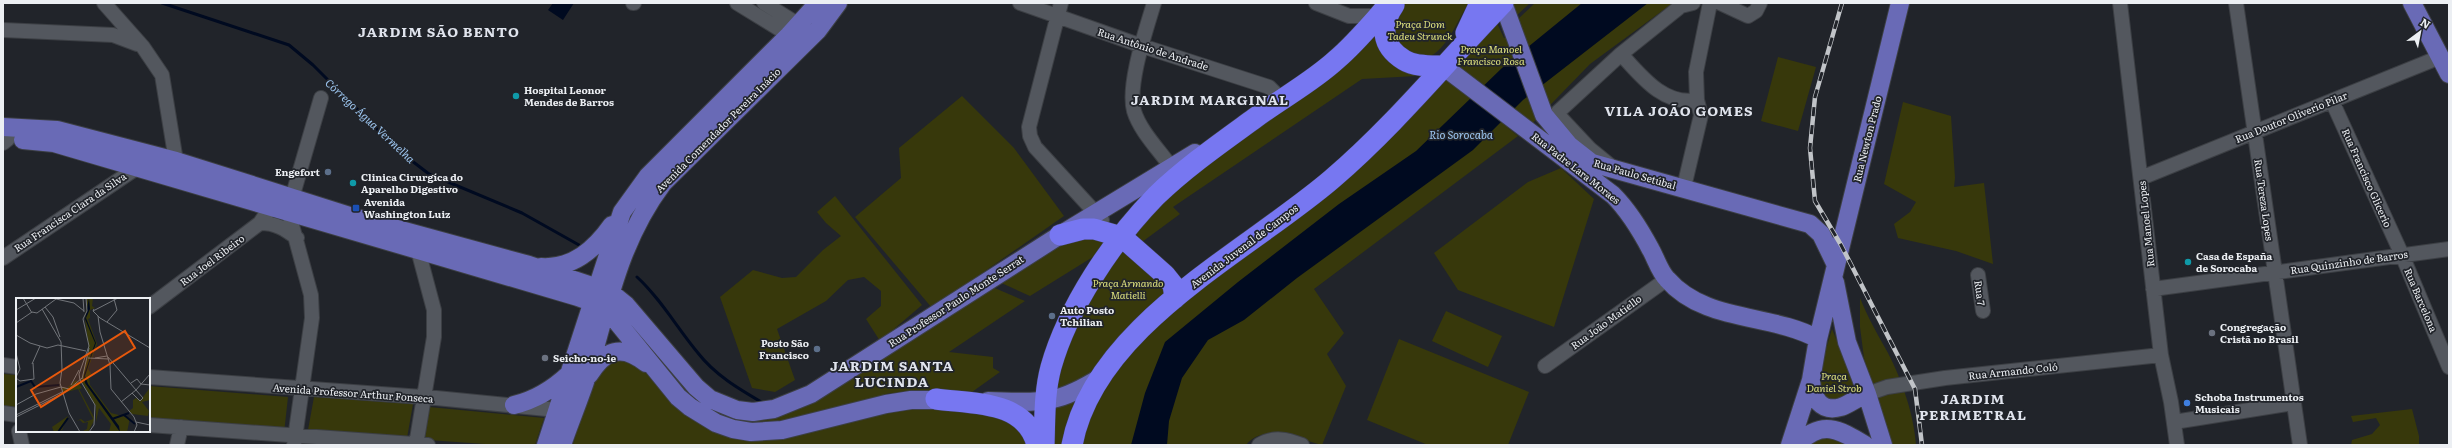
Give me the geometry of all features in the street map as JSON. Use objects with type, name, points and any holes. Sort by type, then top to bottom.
[{"type":"highway","points":[[1396,3],[1384,22],[1383,35],[1394,52],[1405,60],[1423,66],[1444,66]]},
{"type":"highway","points":[[1459,48],[1480,3]]},
{"type":"highway","points":[[1459,48],[1503,3]]},
{"type":"highway","points":[[1044,445],[1044,402],[1051,368],[1066,328],[1103,262],[1122,237],[1156,196],[1257,116],[1283,100],[1336,60],[1380,14]]},
{"type":"highway","name":"Avenida Juvenal de Campos","points":[[1072,445],[1084,408],[1101,377],[1118,352],[1136,332],[1175,298],[1331,180],[1403,112],[1459,48]]},
{"type":"highway","points":[[1060,235],[1083,229],[1094,230],[1122,237],[1165,275],[1173,285],[1175,298]]},
{"type":"highway","points":[[936,399],[1001,408],[1015,413],[1032,431],[1037,445]]},
{"type":"main road","name":"Avenida Comendador Pereira Inácio","points":[[562,445],[584,382],[601,298],[622,212],[648,176],[794,30],[818,3]]},
{"type":"main road","name":"Avenida Comendador Pereira Inácio","points":[[546,445],[569,373],[634,226],[646,205],[663,183],[818,30],[838,3]]},
{"type":"main road","name":"Rua Paulo Setúbal","points":[[1503,3],[1544,116],[1569,146],[1592,162],[1804,221],[1810,224],[1821,234],[1835,270]]},
{"type":"main road","name":"Rua Newton Prado","points":[[1811,380],[1818,339],[1900,3]]},
{"type":"main road","points":[[2412,3],[2449,74]]},
{"type":"main road","name":"Rua Padre Lara Moraes","points":[[1444,66],[1463,82],[1603,186],[1622,204],[1648,244],[1667,279],[1703,306],[1803,331],[1818,339]]},
{"type":"main road","name":"Rua Professor Paulo Monte Serrat","points":[[601,298],[626,305],[696,387],[710,399],[737,410],[764,411],[790,405],[811,394],[1060,235],[1257,116]]},
{"type":"main road","points":[[4,137],[57,130],[176,161],[290,206],[418,250],[601,298]]},
{"type":"main road","points":[[4,137],[54,143],[138,167],[270,208],[290,206],[529,266],[601,298],[678,397],[703,417],[732,429],[751,432],[782,430],[886,404],[936,399],[1044,402],[1076,393],[1101,377]]},
{"type":"main road","points":[[1622,204],[1620,197],[1622,187],[1628,179],[1638,174]]},
{"type":"main road","points":[[529,266],[549,267],[566,264],[584,256],[600,242],[622,212]]},
{"type":"main road","points":[[1821,234],[1832,239],[1845,231]]},
{"type":"main road","points":[[1845,231],[1846,342]]},
{"type":"main road","points":[[1835,270],[1846,342],[1867,394],[1883,445]]},
{"type":"main road","points":[[584,382],[599,360],[607,354],[616,351],[625,352],[640,358],[658,372]]},
{"type":"main road","points":[[514,404],[550,390],[569,373]]},
{"type":"main road","points":[[1811,380],[1813,396],[1818,402],[1832,408],[1842,407],[1867,394]]},
{"type":"main road","points":[[1790,445],[1811,380]]},
{"type":"main road","points":[[557,410],[568,427]]},
{"type":"main road","points":[[1797,445],[1806,435],[1822,428],[1844,432],[1865,445]]},
{"type":"street","points":[[104,3],[143,48],[162,75],[176,161]]},
{"type":"street","points":[[737,3],[794,30]]},
{"type":"street","points":[[764,3],[794,30]]},
{"type":"street","name":"Rua Antônio de Andrade","points":[[1020,3],[1142,46],[1269,87],[1283,100]]},
{"type":"street","points":[[1061,3],[1029,127],[1030,136],[1035,147],[1096,214],[1122,237]]},
{"type":"street","points":[[1154,3],[1142,46],[1132,96],[1134,112],[1171,167]]},
{"type":"street","points":[[1316,3],[1349,16],[1380,14]]},
{"type":"street","points":[[1612,167],[1590,149],[1560,117],[1558,112],[1621,54],[1681,6],[1693,3]]},
{"type":"street","points":[[1684,187],[1701,115],[1697,100],[1696,72],[1710,3]]},
{"type":"street","points":[[1720,3],[1748,16],[1756,11],[1760,3]]},
{"type":"street","name":"Rua Manoel Lopes","points":[[2120,3],[2161,356],[2174,422],[2176,445]]},
{"type":"street","name":"Rua Tereza Lopes","points":[[2236,3],[2255,132],[2273,273],[2300,445]]},
{"type":"street","points":[[103,34],[114,30],[116,25],[113,14]]},
{"type":"street","points":[[3,30],[122,36],[143,48]]},
{"type":"street","points":[[1621,54],[1636,71],[1668,97],[1679,100],[1697,100]]},
{"type":"street","name":"Rua Doutor Oliverio Pilar","points":[[2141,178],[2440,58]]},
{"type":"street","points":[[295,440],[312,318],[311,295],[290,206],[321,98]]},
{"type":"street","name":"Rua Francisco Glicerio","points":[[2332,101],[2402,255]]},
{"type":"street","name":"Rua Francisca Clara da Silva","points":[[3,258],[138,167]]},
{"type":"street","name":"Rua Joel Ribeiro","points":[[150,306],[260,223],[270,208]]},
{"type":"street","points":[[260,223],[271,223],[286,229],[297,238]]},
{"type":"street","name":"Rua Quinzinho de Barros","points":[[2153,289],[2449,249]]},
{"type":"street","points":[[150,425],[295,440],[420,445],[424,397],[434,337],[434,310],[418,250]]},
{"type":"street","name":"Rua Barcelona","points":[[2402,255],[2449,367]]},
{"type":"street","name":"Rua 7","points":[[1978,275],[1983,311]]},
{"type":"street","name":"Rua João Matiello","points":[[1545,366],[1667,279]]},
{"type":"street","name":"Rua Armando Coló","points":[[1867,394],[1888,387],[1946,378],[2161,356]]},
{"type":"street","points":[[3,365],[16,367]]},
{"type":"street","name":"Avenida Professor Arthur Fonseca","points":[[150,377],[301,390],[514,404],[557,410]]},
{"type":"street","points":[[2174,422],[2294,404]]},
{"type":"street","points":[[178,445],[181,428]]},
{"type":"street","points":[[19,432],[22,445]]},
{"type":"street","points":[[1259,445],[1268,441],[1283,439],[1302,445]]},
{"type":"green space","name":"Praça Dom Tadeu Strunck","points":[[1405,3],[1469,3],[1442,47],[1434,54],[1426,57],[1417,57],[1405,53],[1392,35],[1399,10]]},
{"type":"green space","points":[[1513,3],[1530,3],[1513,19]]},
{"type":"green space","name":"Praça Manoel Francisco Rosa","points":[[1535,3],[1673,3],[1590,64],[1522,134],[1507,127],[1518,136],[1314,289],[1344,333],[1327,354],[1346,386],[1322,445],[1283,434],[1273,434],[1254,438],[1246,445],[1078,445],[1086,415],[1133,345],[1497,23],[1504,38],[1519,27],[1516,21]]},
{"type":"green space","points":[[1374,31],[1375,40],[1378,47],[1387,60],[1400,69],[1416,76],[1362,79],[1173,207],[1180,214],[1142,242],[1135,232],[1152,208]]},
{"type":"green space","points":[[1778,57],[1816,67],[1798,131],[1761,121]]},
{"type":"green space","points":[[962,96],[1014,148],[1064,216],[932,308],[855,217],[901,178],[899,148]]},
{"type":"green space","points":[[1903,102],[1951,116],[1955,178],[1954,187],[1984,183],[1993,264],[1956,251],[1898,238],[1894,224],[1910,212],[1916,202],[1884,184]]},
{"type":"green space","points":[[1561,168],[1594,199],[1554,327],[1458,290],[1434,253],[1528,182]]},
{"type":"green space","points":[[835,196],[922,305],[880,341],[866,319],[881,306],[881,291],[864,277],[848,280],[826,301],[777,329],[795,380],[775,392],[752,388],[720,297],[753,270],[782,278],[796,277],[823,250],[841,236],[826,223],[817,212]]},
{"type":"green space","points":[[1095,236],[1106,242],[1096,255],[1030,296],[997,281],[1060,241]]},
{"type":"green space","name":"Praça Armando Matielli","points":[[1121,250],[1168,289],[1096,373],[1055,394],[1064,355],[1071,336],[1089,301]]},
{"type":"green space","points":[[990,286],[1025,301],[949,352],[993,357],[993,368],[1000,372],[972,392],[890,393],[784,423],[738,425],[698,408],[612,307],[615,305],[691,391],[776,415],[797,410],[841,385]]},
{"type":"green space","points":[[1860,298],[1893,363],[1902,386],[1913,422],[1916,445],[1892,445],[1864,358],[1860,327]]},
{"type":"green space","points":[[1446,311],[1502,336],[1488,367],[1432,341]]},
{"type":"green space","name":"Praça Daniel Strob","points":[[1832,329],[1854,382],[1848,398],[1829,400],[1819,393],[1816,383]]},
{"type":"green space","points":[[1399,339],[1529,392],[1508,445],[1428,445],[1367,420]]},
{"type":"green space","points":[[618,358],[635,360],[677,409],[702,425],[731,436],[902,407],[991,411],[1023,430],[1030,445],[573,445],[588,391],[601,368]]},
{"type":"green space","points":[[3,374],[16,375],[16,410],[3,409]]},
{"type":"green space","points":[[150,386],[288,397],[284,433],[150,421]]},
{"type":"green space","points":[[314,397],[413,404],[407,438],[308,430]]},
{"type":"green space","points":[[1081,398],[1065,445],[1051,445],[1050,412],[1056,407]]},
{"type":"green space","points":[[429,407],[544,418],[535,445],[499,445],[428,440],[425,436]]},
{"type":"green space","points":[[2412,409],[2419,436],[2419,445],[2351,445],[2352,440],[2372,434],[2380,425],[2376,418],[2353,422],[2351,416]]},
{"type":"green space","points":[[1825,437],[1849,445],[1806,445],[1811,441]]},
{"type":"water","points":[[553,3],[574,3],[563,20],[548,10]]},
{"type":"water","name":"Rio Sorocaba","points":[[1582,3],[1648,3],[1523,100],[1473,150],[1297,278],[1244,320],[1208,340],[1182,378],[1169,421],[1167,445],[1131,445],[1145,393],[1165,342],[1238,282],[1339,204],[1416,151],[1502,68]]},
{"type":"waterway","name":"Córrego Água Vermelha","points":[[162,3],[289,45],[313,65],[399,151],[429,174],[522,213],[579,245]]},
{"type":"waterway","points":[[637,277],[654,295],[705,361],[728,381],[763,403]]},
{"type":"railway","points":[[1842,3],[1815,97],[1810,148],[1815,201],[1841,245],[1915,389],[1922,445]]},
{"type":"place","name":"Hospital Leonor Mendes de Barros","points":[[516,96]]},
{"type":"place","name":"Engefort","points":[[328,172]]},
{"type":"place","name":"Clinica Cirurgíca do Aparelho Digestivo","points":[[353,183]]},
{"type":"place","name":"Avenida Washington Luiz","points":[[356,208]]},
{"type":"place","name":"Casa de España de Sorocaba","points":[[2188,262]]},
{"type":"place","name":"Auto Posto Tchilian","points":[[1052,316]]},
{"type":"place","name":"Congregação Cristã no Brasil","points":[[2212,333]]},
{"type":"place","name":"Posto São Francisco","points":[[817,349]]},
{"type":"place","name":"Seicho-no-ie","points":[[545,358]]},
{"type":"place","name":"Schoba Instrumentos Musicais","points":[[2187,403]]},
{"type":"district","name":"JARDIM SÃO BENTO","points":[[439,32]]},
{"type":"district","name":"JARDIM MARGINAL","points":[[1210,100]]},
{"type":"district","name":"VILA JOÃO GOMES","points":[[1679,111]]},
{"type":"district","name":"JARDIM SANTA LUCINDA","points":[[892,374]]},
{"type":"district","name":"JARDIM PERIMETRAL","points":[[1973,408]]}]
